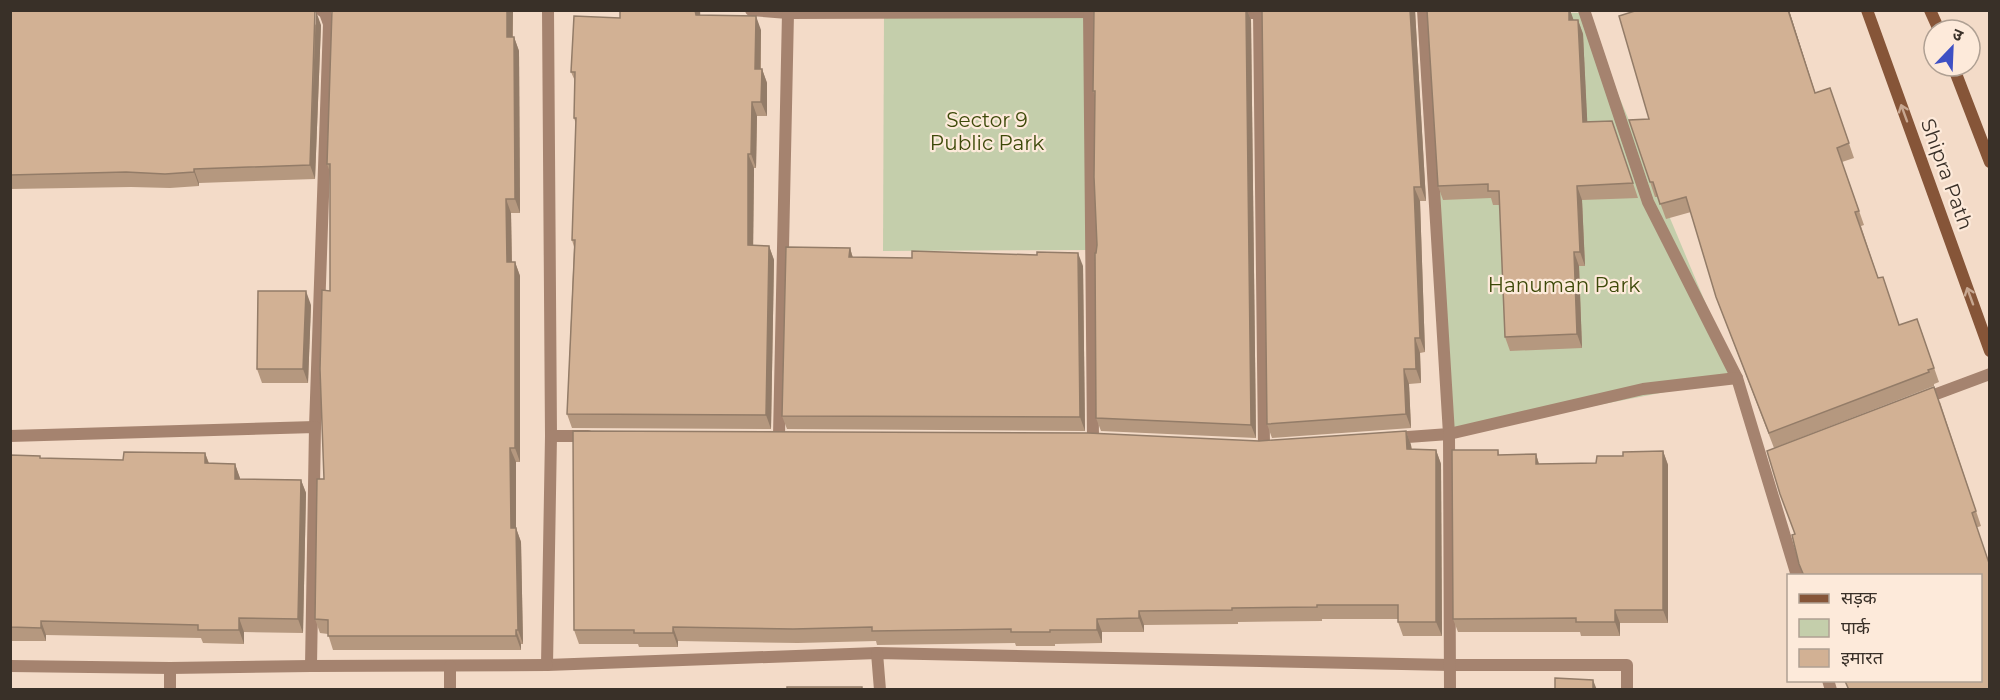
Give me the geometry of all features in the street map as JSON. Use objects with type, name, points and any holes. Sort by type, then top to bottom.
[{"type":"street","points":[[311,666],[315,427],[329,24],[325,13],[321,10]]},
{"type":"street","points":[[547,665],[551,436],[548,10]]},
{"type":"street","points":[[751,10],[788,14],[1122,12]]},
{"type":"street","points":[[1423,10],[1449,434],[1450,690]]},
{"type":"street","name":"Shipra Path","points":[[1867,10],[1989,351]]},
{"type":"street","points":[[1089,11],[1093,439]]},
{"type":"street","points":[[1225,13],[1292,12]]},
{"type":"street","points":[[1580,12],[1648,202],[1737,378],[1767,459],[1796,574]]},
{"type":"street","points":[[1258,13],[1264,446]]},
{"type":"street","points":[[779,436],[788,14]]},
{"type":"street","points":[[1958,78],[1989,162]]},
{"type":"street","points":[[1912,404],[1989,374]]},
{"type":"street","points":[[1380,439],[1449,434],[1643,389],[1737,378]]},
{"type":"street","points":[[10,436],[315,427]]},
{"type":"street","points":[[551,436],[596,436]]},
{"type":"street","points":[[877,653],[880,690]]},
{"type":"street","points":[[10,666],[170,668],[547,665],[877,653],[1450,665],[1627,665],[1627,690]]},
{"type":"street","points":[[450,666],[450,690]]},
{"type":"street","points":[[170,668],[170,690]]},
{"type":"green space","name":"Sector 9 Public Park","points":[[1089,11],[1091,250],[883,251],[884,13]]},
{"type":"green space","name":"Hanuman Park","points":[[1423,11],[1584,13],[1737,378],[1449,434]]},
{"type":"building","points":[[10,10],[315,10],[310,165],[194,169],[194,172],[165,174],[126,172],[10,175]]},
{"type":"building","points":[[332,10],[507,10],[507,37],[514,37],[515,199],[506,199],[507,262],[515,262],[515,448],[510,448],[511,528],[516,528],[518,630],[516,630],[516,636],[328,636],[328,620],[315,619],[317,479],[324,479],[320,369],[322,290],[330,291],[330,164],[327,164]]},
{"type":"building","points":[[620,10],[695,10],[696,15],[756,16],[755,69],[762,69],[761,102],[752,102],[751,154],[748,154],[748,245],[769,246],[766,415],[567,414],[575,240],[572,240],[576,118],[574,118],[575,72],[571,72],[574,16],[620,18]]},
{"type":"building","points":[[1094,10],[1246,10],[1251,425],[1096,418],[1095,253],[1097,245],[1094,177]]},
{"type":"building","points":[[1262,10],[1410,10],[1421,187],[1414,187],[1420,338],[1415,338],[1416,369],[1404,369],[1406,414],[1267,424]]},
{"type":"building","points":[[1427,10],[1569,10],[1569,20],[1578,20],[1583,122],[1612,121],[1633,183],[1577,186],[1580,252],[1574,252],[1577,334],[1505,337],[1499,191],[1488,191],[1488,184],[1438,186]]},
{"type":"building","points":[[1638,10],[1788,10],[1815,93],[1830,88],[1849,143],[1837,148],[1859,211],[1855,212],[1878,278],[1883,277],[1899,325],[1917,319],[1934,368],[1928,370],[1929,372],[1769,433],[1716,297],[1686,197],[1660,204],[1629,120],[1649,119],[1619,16]]},
{"type":"building","points":[[786,247],[850,248],[849,257],[912,258],[912,251],[1037,255],[1037,252],[1078,253],[1080,417],[782,416]]},
{"type":"building","points":[[258,291],[306,291],[303,369],[257,369]]},
{"type":"building","points":[[1934,387],[1976,511],[1972,513],[1989,563],[1989,690],[1849,690],[1845,682],[1982,682],[1982,574],[1803,574],[1792,535],[1795,534],[1767,451]]},
{"type":"building","points":[[573,431],[1088,433],[1259,441],[1406,431],[1407,449],[1436,450],[1436,622],[1398,622],[1398,605],[1317,605],[1317,607],[1232,608],[1232,610],[1139,611],[1139,618],[1097,619],[1097,630],[1050,630],[1050,632],[1011,632],[1011,629],[872,631],[872,627],[793,629],[673,627],[673,633],[634,633],[634,630],[574,630]]},
{"type":"building","points":[[1452,450],[1498,450],[1498,455],[1536,454],[1536,464],[1596,463],[1597,456],[1623,456],[1623,452],[1663,451],[1663,610],[1615,610],[1615,622],[1576,622],[1576,618],[1453,619]]},
{"type":"building","points":[[124,452],[205,453],[205,463],[235,464],[235,479],[301,480],[298,619],[239,618],[239,630],[198,630],[198,625],[41,621],[41,628],[10,627],[10,455],[123,460]]},
{"type":"building","points":[[1555,678],[1593,680],[1593,690],[1555,690]]},
{"type":"building","points":[[787,687],[862,687],[862,690],[787,690]]}]
